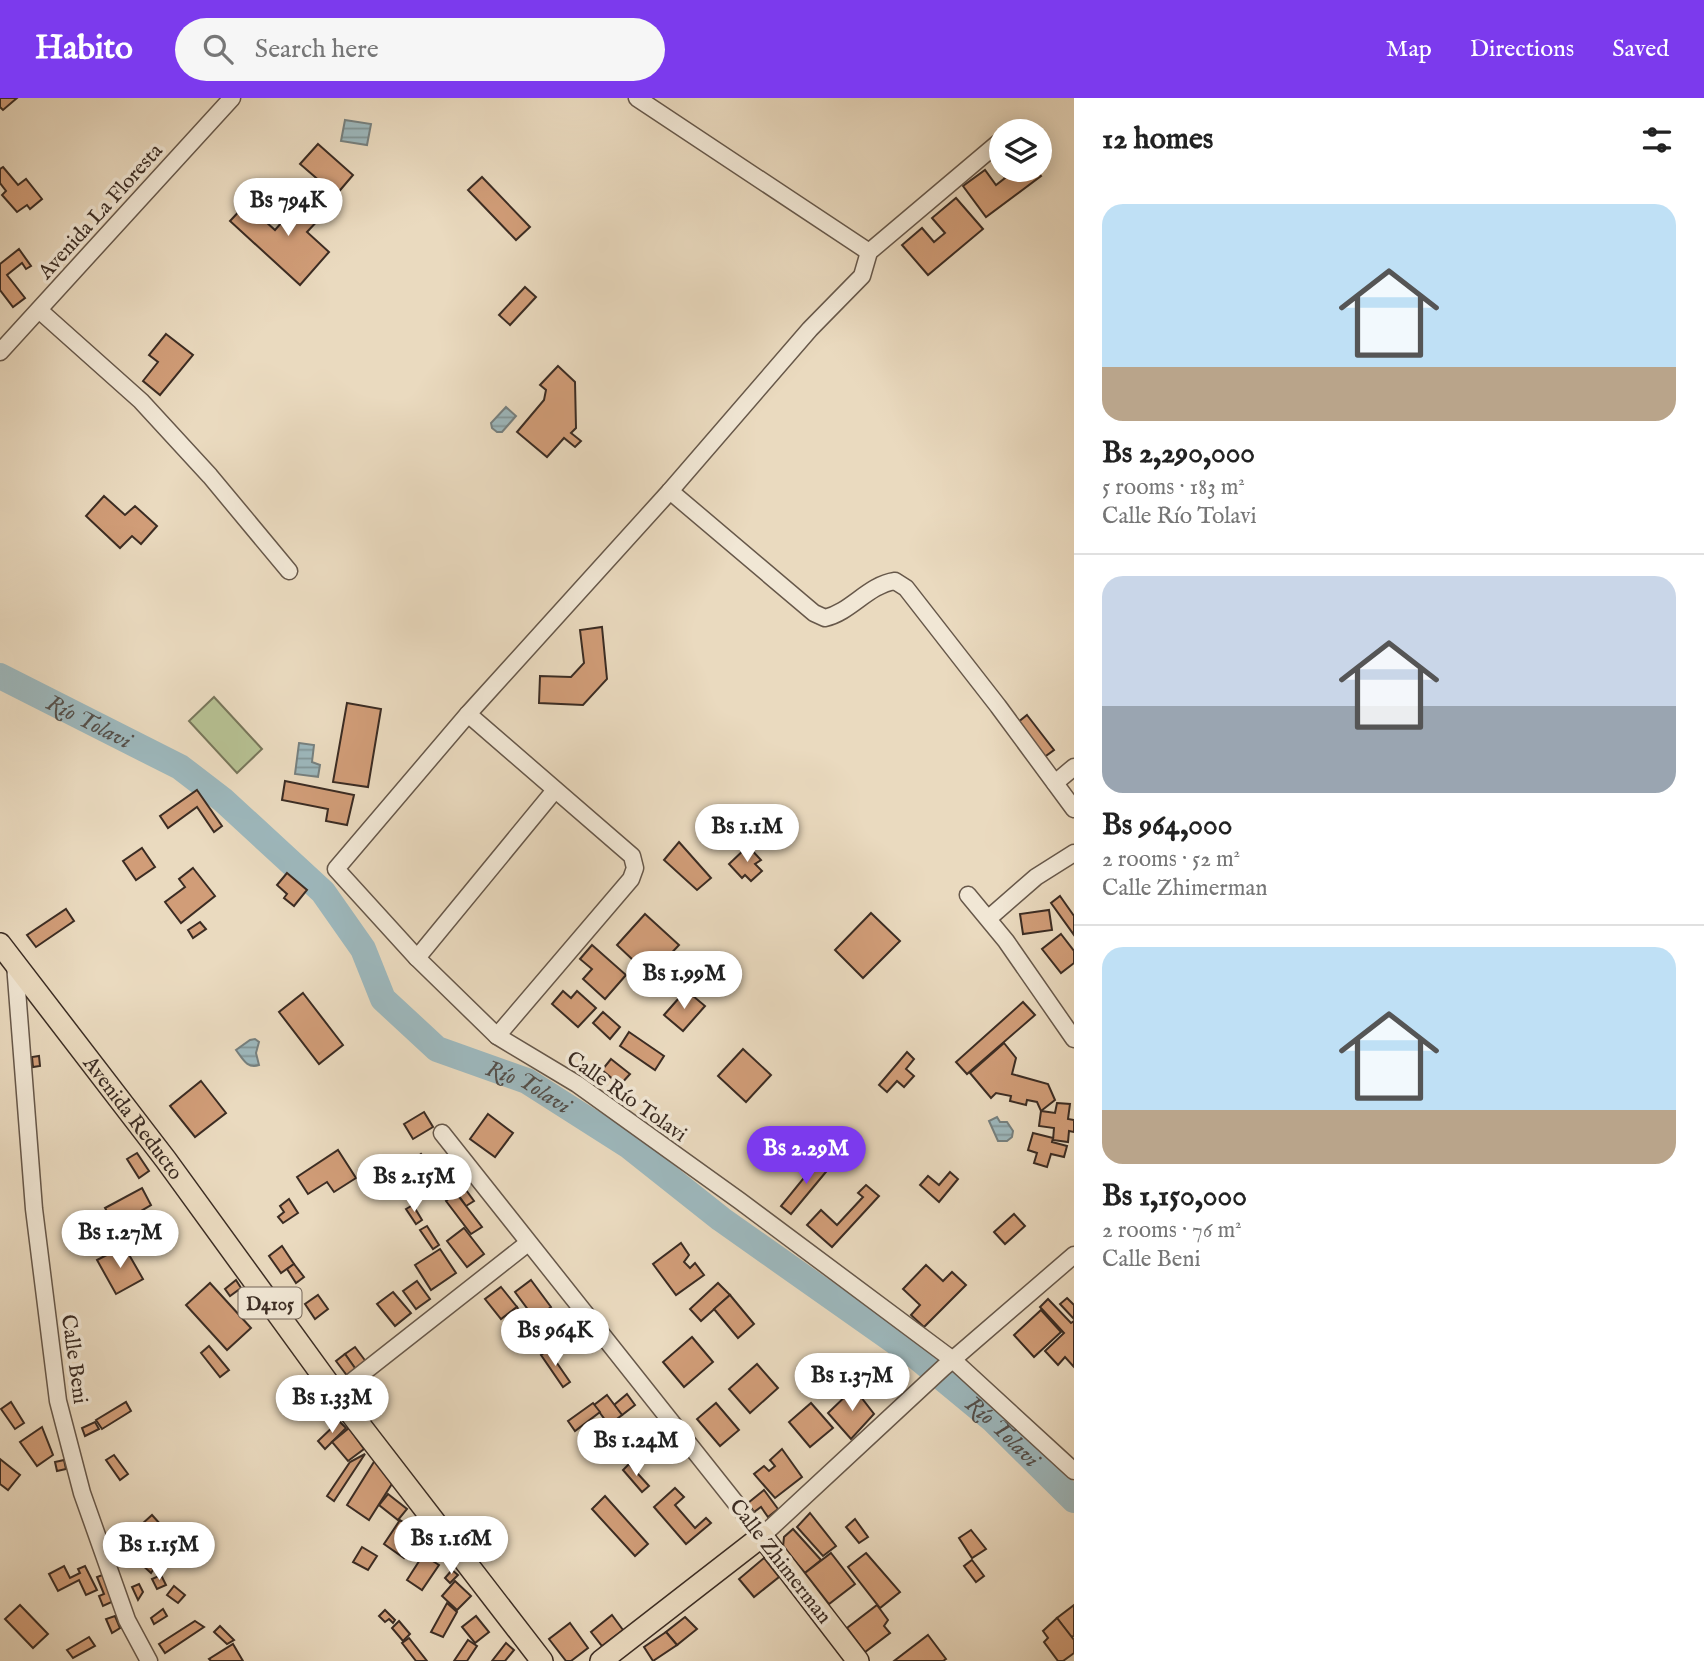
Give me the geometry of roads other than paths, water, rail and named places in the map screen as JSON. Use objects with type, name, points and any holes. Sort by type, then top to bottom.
[{"type":"main road","name":"Avenida Reducto","points":[[0,944],[166,1160],[336,1394],[542,1661]]},
{"type":"main road","points":[[601,1661],[762,1536]]},
{"type":"main road","name":"Calle Zhimerman","points":[[762,1536],[858,1661]]},
{"type":"street","name":"Avenida La Floresta","points":[[0,352],[232,98]]},
{"type":"street","points":[[637,98],[869,252]]},
{"type":"street","points":[[497,1037],[631,879],[635,867],[632,856],[468,714],[670,491],[810,329],[862,276],[869,252],[989,151]]},
{"type":"street","points":[[39,310],[141,401],[210,476],[289,571]]},
{"type":"street","points":[[670,491],[814,612],[825,618],[837,616],[884,582],[895,581],[906,588],[1074,809]]},
{"type":"street","name":"Calle Río Tolavi","points":[[468,714],[336,869],[417,958],[497,1037],[577,1084],[740,1201],[948,1364],[1074,1471]]},
{"type":"street","points":[[1055,783],[1074,766]]},
{"type":"street","points":[[417,958],[555,790]]},
{"type":"street","points":[[989,918],[1037,877],[1074,853]]},
{"type":"street","points":[[968,895],[989,918],[1074,1040]]},
{"type":"street","name":"Calle Beni","points":[[15,964],[34,1209],[58,1401],[82,1493],[127,1620],[149,1661]]},
{"type":"street","name":"Calle Zhimerman","points":[[442,1133],[762,1536]]},
{"type":"street","points":[[336,1394],[528,1243]]},
{"type":"street","points":[[762,1536],[928,1381],[1074,1255]]},
{"type":"water","points":[[345,120],[371,124],[367,145],[341,141]]},
{"type":"water","points":[[506,407],[516,416],[502,432],[497,432],[491,423]]},
{"type":"water","points":[[299,743],[314,745],[312,762],[320,765],[318,777],[295,774]]},
{"type":"water","points":[[255,1039],[259,1042],[256,1053],[259,1065],[251,1066],[236,1050]]},
{"type":"water","points":[[997,1117],[1000,1122],[1007,1122],[1013,1131],[1012,1137],[1007,1141],[998,1141],[989,1121]]},
{"type":"waterway","name":"Río Tolavi","points":[[0,676],[180,767],[223,800],[323,892],[363,949],[383,999],[437,1049],[527,1081],[629,1146],[721,1219],[918,1358],[993,1420],[1074,1500]]}]
